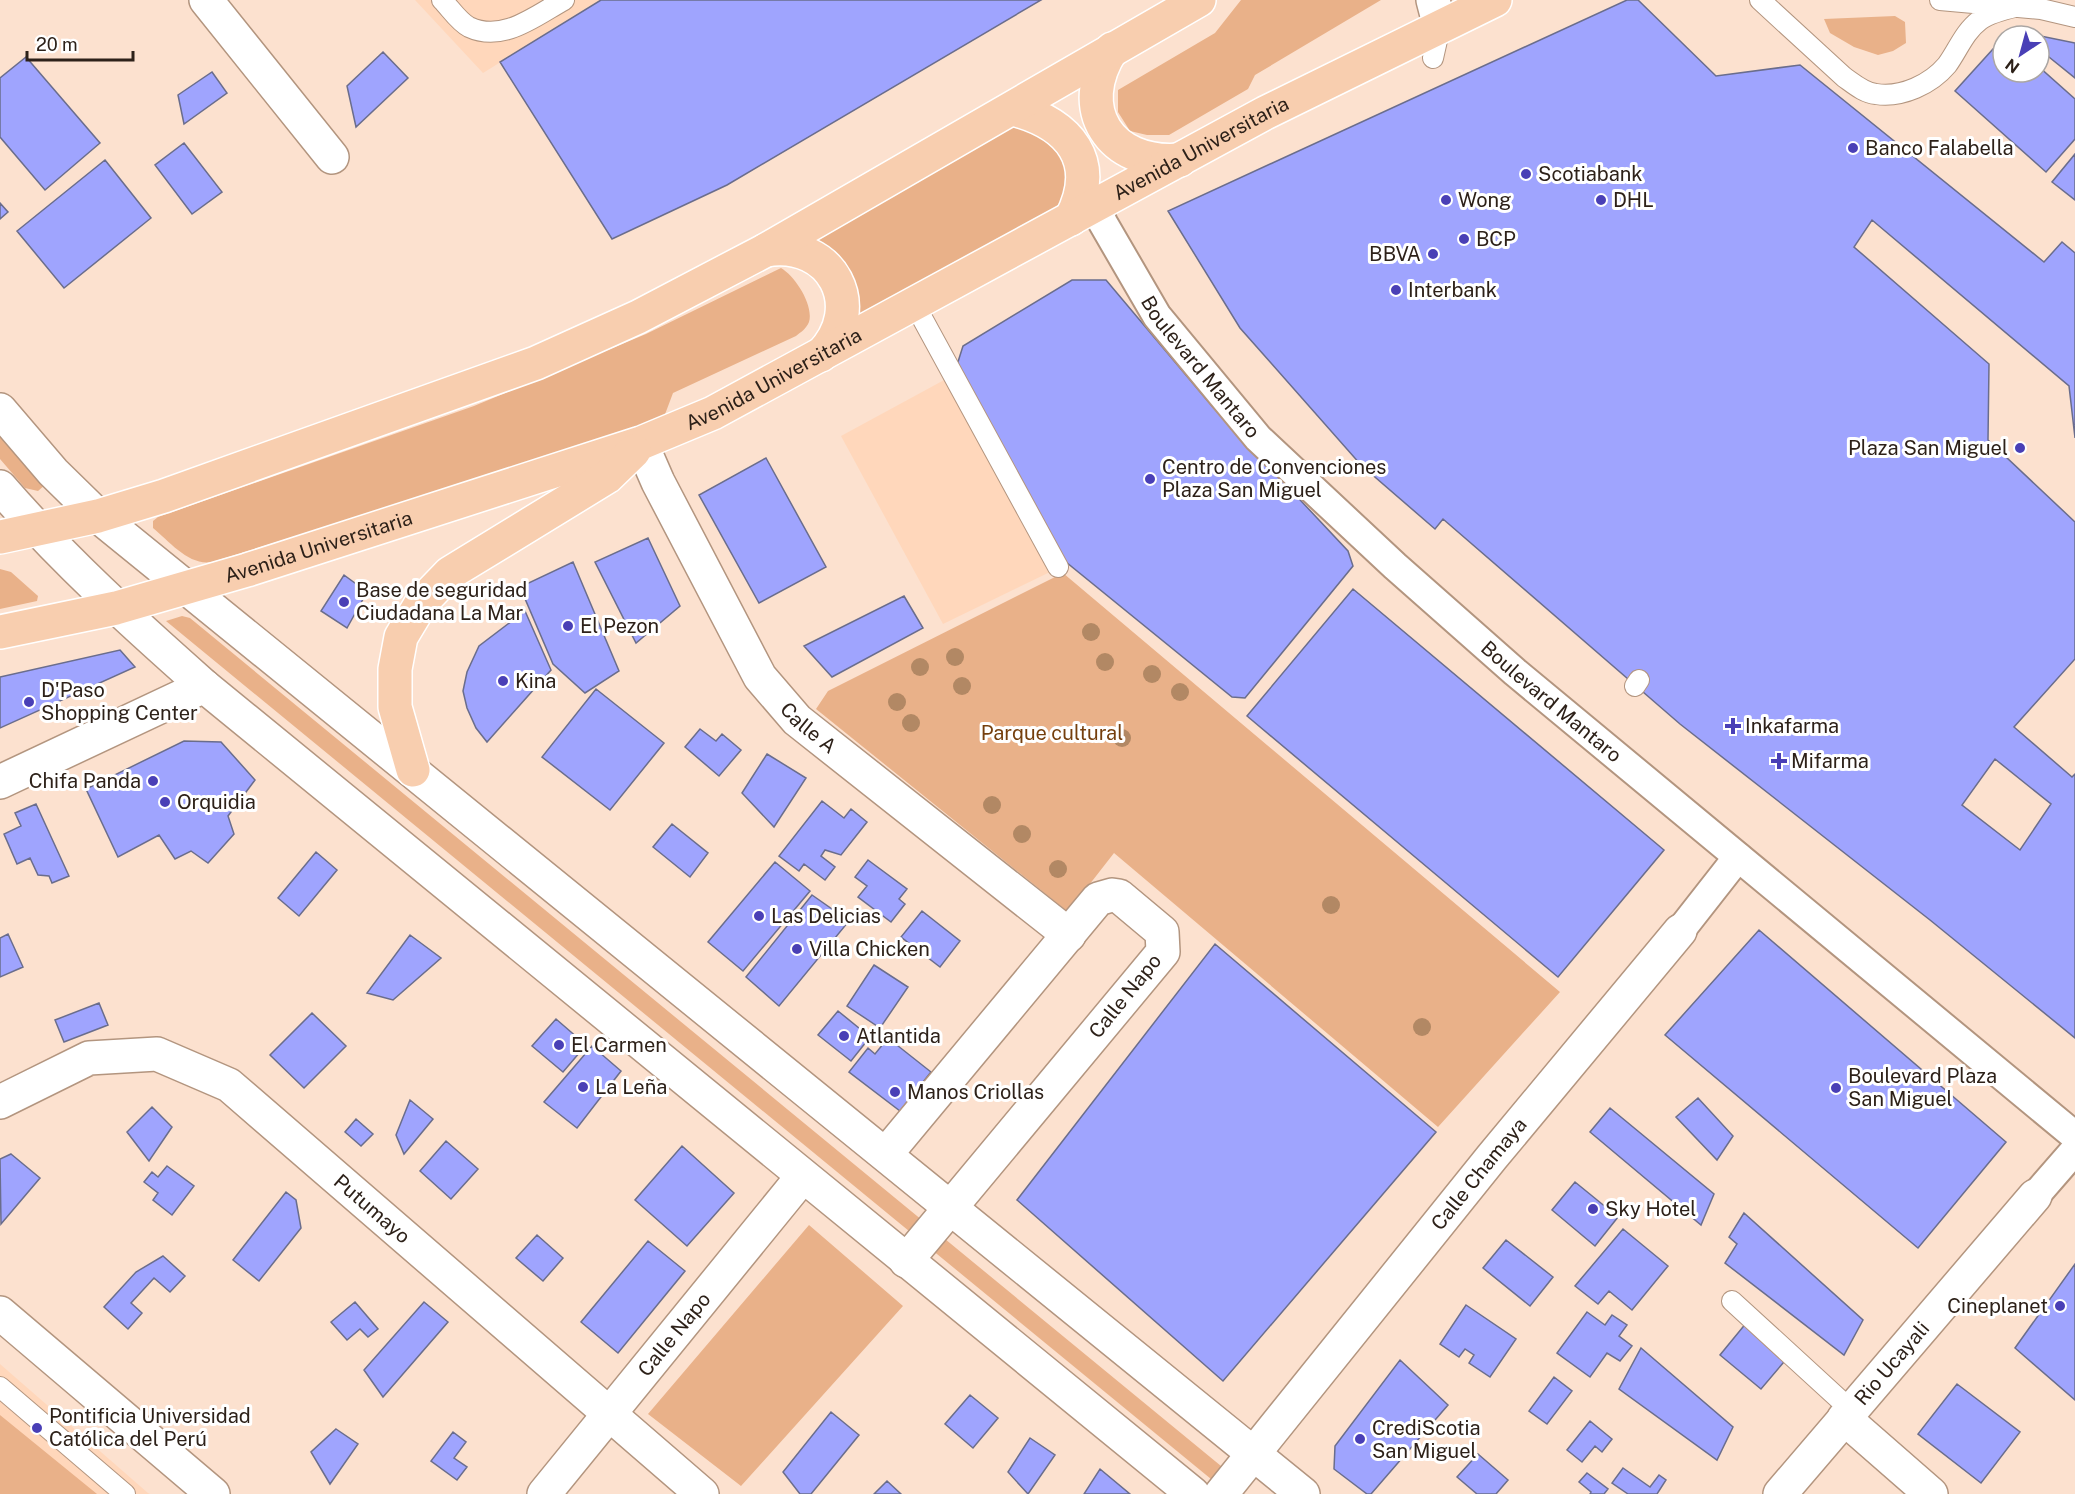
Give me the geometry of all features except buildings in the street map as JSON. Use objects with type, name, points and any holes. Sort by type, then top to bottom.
[{"type":"main road","points":[[0,537],[98,516],[164,496],[536,363],[638,317],[766,250],[1014,109],[1198,0]]},
{"type":"main road","name":"Avenida Universitaria","points":[[0,632],[116,608],[348,538],[641,443],[713,413],[1180,160],[1437,13],[1495,0]]},
{"type":"main road","points":[[1112,49],[1100,68],[1095,89],[1096,111],[1106,130],[1120,147],[1138,157],[1158,162],[1180,160]]},
{"type":"main road","points":[[1014,109],[1039,116],[1059,128],[1075,147],[1082,165],[1083,183],[1080,202],[1083,211]]},
{"type":"main road","points":[[766,250],[791,249],[804,252],[815,257],[833,275],[842,298],[843,317],[837,335],[821,355]]},
{"type":"main road","points":[[413,770],[394,707],[395,669],[401,637],[422,602],[450,573],[607,477],[641,443]]},
{"type":"street","points":[[206,0],[332,157]]},
{"type":"street","name":"Boulevard Mantaro","points":[[1083,211],[1107,230],[1157,316],[1258,438],[1395,566],[1499,658],[2075,1136]]},
{"type":"street","points":[[0,410],[53,472],[98,516],[951,1206],[1255,1453],[1302,1494]]},
{"type":"street","name":"Calle A","points":[[641,443],[658,482],[760,676],[797,720],[1069,935]]},
{"type":"street","points":[[0,487],[36,529],[116,608],[204,686],[1192,1494]]},
{"type":"street","points":[[0,782],[204,686]]},
{"type":"street","name":"Calle Chamaya","points":[[1221,1494],[1492,1157],[1680,931],[1738,857]]},
{"type":"street","name":"Calle Napo","points":[[886,1154],[1098,899],[1112,895],[1125,900],[1158,927],[1162,932],[1165,946],[1163,952],[906,1261]]},
{"type":"street","name":"Putumayo","points":[[0,1102],[89,1058],[157,1054],[229,1085],[702,1494]]},
{"type":"street","name":"Rio Ucayali","points":[[1780,1494],[2075,1150]]},
{"type":"street","name":"Calle Napo","points":[[544,1494],[803,1176]]},
{"type":"street","points":[[0,1313],[213,1494]]},
{"type":"street","points":[[1848,1414],[1930,1494]]},
{"type":"lane","points":[[442,0],[466,26],[488,33],[513,29],[564,0]]},
{"type":"lane","points":[[1760,0],[1844,77],[1859,88],[1876,94],[1897,94],[1920,86],[1935,77],[1947,65],[1969,31],[1991,15],[2019,6]]},
{"type":"lane","points":[[1939,0],[1962,13],[1969,31]]},
{"type":"lane","points":[[1939,0],[2019,6],[2075,17]]},
{"type":"lane","points":[[1433,58],[1437,13]]},
{"type":"lane","points":[[915,305],[1058,567]]},
{"type":"lane","points":[[1732,1301],[1848,1414]]},
{"type":"lane","points":[[0,1387],[125,1494]]},
{"type":"shaded area","points":[[415,0],[601,0],[483,73]]},
{"type":"shaded area","points":[[946,379],[1050,572],[943,624],[841,436]]},
{"type":"shaded area","name":"Pontificia Universidad Católica del Perú","points":[[0,1364],[148,1493],[150,1494],[0,1494]]},
{"type":"green space","points":[[1241,0],[1381,0],[1255,75],[1248,89],[1169,135],[1147,135],[1130,131],[1118,112],[1118,90],[1215,33]]},
{"type":"green space","points":[[1895,16],[1905,22],[1906,43],[1893,51],[1878,55],[1854,47],[1830,33],[1824,19]]},
{"type":"green space","points":[[1013,122],[1041,137],[1062,158],[1068,179],[1059,207],[857,318],[809,237]]},
{"type":"green space","points":[[781,268],[792,277],[806,300],[810,315],[806,327],[796,336],[673,393],[664,417],[461,485],[212,562],[188,557],[153,528],[153,521],[158,517],[474,406],[646,334]]},
{"type":"green space","points":[[0,434],[46,484],[38,491],[25,488],[0,459]]},
{"type":"green space","points":[[0,569],[11,572],[38,596],[37,601],[0,609]]},
{"type":"green space","name":"Parque cultural","points":[[1063,573],[1560,992],[1438,1127],[1114,853],[1068,912],[816,709],[828,691]]},
{"type":"green space","points":[[182,616],[190,618],[1221,1466],[1215,1479],[1211,1479],[166,621]]},
{"type":"green space","points":[[809,1225],[903,1306],[741,1486],[648,1414]]},
{"type":"green space","points":[[0,1415],[97,1494],[0,1494]]},
{"type":"place","name":"Banco Falabella","points":[[1853,148]]},
{"type":"place","name":"Scotiabank","points":[[1526,174]]},
{"type":"place","name":"Wong","points":[[1446,200]]},
{"type":"place","name":"DHL","points":[[1601,200]]},
{"type":"place","name":"BCP","points":[[1464,239]]},
{"type":"place","name":"BBVA","points":[[1433,254]]},
{"type":"place","name":"Interbank","points":[[1396,290]]},
{"type":"place","name":"Plaza San Miguel","points":[[2020,448]]},
{"type":"place","name":"Centro de Convenciones Plaza San Miguel","points":[[1150,479]]},
{"type":"place","name":"Base de seguridad Ciudadana La Mar","points":[[344,602]]},
{"type":"place","name":"El Pezon","points":[[568,626]]},
{"type":"place","name":"Kina","points":[[503,681]]},
{"type":"place","name":"D'Paso Shopping Center","points":[[29,702]]},
{"type":"place","name":"Inkafarma","points":[[1733,726]]},
{"type":"place","name":"Mifarma","points":[[1779,761]]},
{"type":"place","name":"Chifa Panda","points":[[153,781]]},
{"type":"place","name":"Orquidia","points":[[165,802]]},
{"type":"place","name":"Las Delicias","points":[[759,916]]},
{"type":"place","name":"Villa Chicken","points":[[797,949]]},
{"type":"place","name":"Atlantida","points":[[844,1036]]},
{"type":"place","name":"El Carmen","points":[[559,1045]]},
{"type":"place","name":"La Leña","points":[[583,1087]]},
{"type":"place","name":"Boulevard Plaza San Miguel","points":[[1836,1088]]},
{"type":"place","name":"Manos Criollas","points":[[895,1092]]},
{"type":"place","name":"Sky Hotel","points":[[1593,1209]]},
{"type":"place","name":"Cineplanet","points":[[2060,1306]]},
{"type":"place","name":"Pontificia Universidad Católica del Perú","points":[[37,1428]]},
{"type":"place","name":"CrediScotia San Miguel","points":[[1360,1439]]}]
